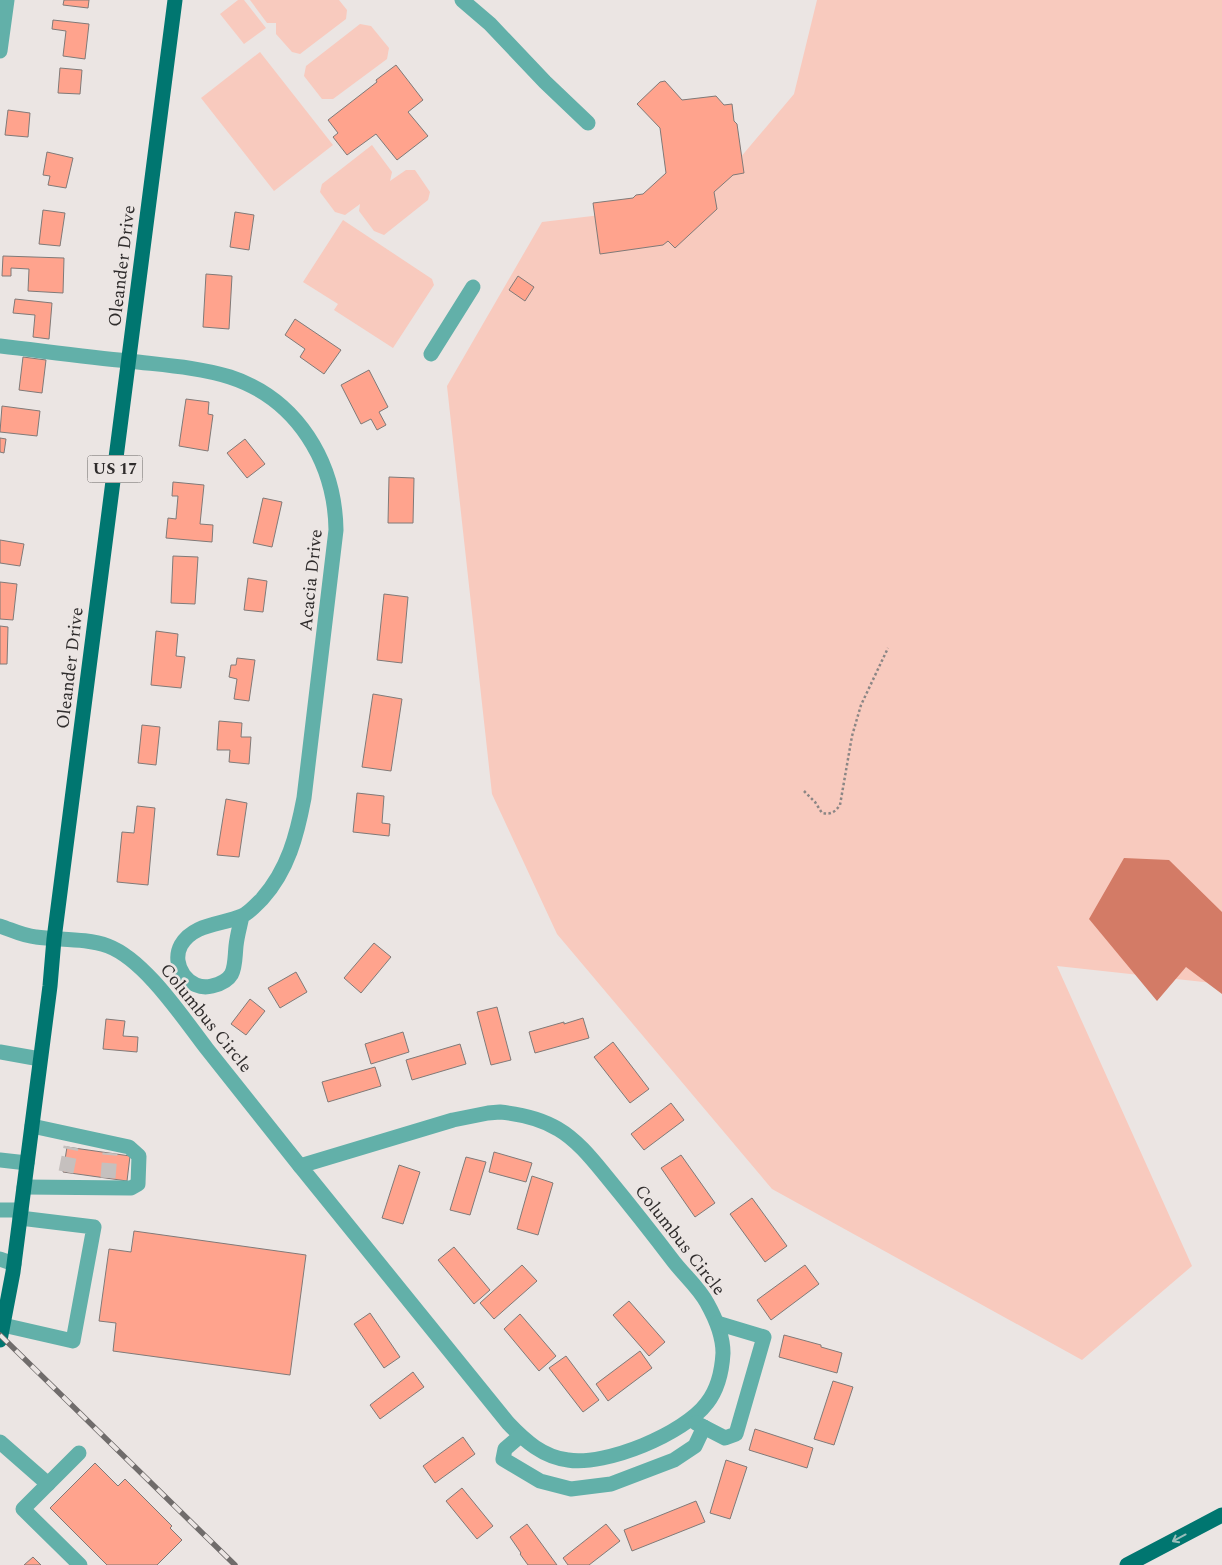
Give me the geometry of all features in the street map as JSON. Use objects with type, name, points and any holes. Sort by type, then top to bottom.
[{"type":"main road","name":"Oleander Drive","points":[[2,1332],[7,1262],[20,1214],[24,1188],[54,939],[175,0]]},
{"type":"main road","points":[[1127,1565],[1222,1515]]},
{"type":"street","points":[[0,51],[7,0]]},
{"type":"street","points":[[462,0],[490,24],[544,82],[588,124]]},
{"type":"street","points":[[431,354],[473,287]]},
{"type":"street","name":"Acacia Drive","points":[[0,346],[199,370],[243,382],[264,393],[289,414],[310,439],[325,467],[334,498],[336,530],[299,827],[290,853],[276,881],[256,905],[242,916],[205,926],[188,937],[182,944],[178,952],[178,961],[181,972],[186,979],[199,987],[208,987],[228,979],[235,966],[237,938],[242,916]]},
{"type":"street","name":"Columbus Circle","points":[[0,926],[23,935],[91,942],[107,946],[136,964],[163,994],[300,1166],[520,1436],[541,1451],[558,1458],[577,1461],[605,1458],[620,1454],[697,1423],[718,1382],[722,1345],[717,1323],[700,1293],[682,1273],[626,1200],[588,1155],[558,1129],[520,1114],[488,1113],[445,1122],[300,1166]]},
{"type":"street","points":[[0,1052],[40,1059]]},
{"type":"street","points":[[24,1188],[70,1180],[108,1183],[131,1188],[138,1184],[139,1156],[129,1147],[111,1148],[76,1142],[32,1126]]},
{"type":"street","points":[[0,1160],[27,1163]]},
{"type":"street","points":[[0,1210],[94,1227],[73,1340],[2,1332]]},
{"type":"street","points":[[520,1436],[505,1449],[503,1459],[540,1481],[571,1488],[611,1484],[674,1460],[695,1446],[697,1423],[724,1438],[736,1434],[764,1337],[717,1323]]},
{"type":"street","points":[[0,1442],[48,1484]]},
{"type":"street","points":[[79,1453],[23,1509],[80,1565]]},
{"type":"street","points":[[605,1458],[611,1484]]},
{"type":"path","points":[[804,791],[816,802],[822,813],[835,812],[840,805],[852,736],[861,705],[888,648]]},
{"type":"shaded area","points":[[238,0],[244,0],[266,28],[244,44],[220,14]]},
{"type":"shaded area","points":[[250,0],[339,0],[347,10],[346,19],[300,54],[292,52],[276,34],[276,23],[267,23]]},
{"type":"shaded area","points":[[817,0],[1222,0],[1222,984],[1057,966],[1192,1266],[1082,1360],[772,1189],[557,934],[492,794],[447,386],[542,222],[702,203],[794,94]]},
{"type":"shaded area","points":[[360,24],[371,26],[389,48],[387,59],[333,99],[322,99],[304,76],[306,66]]},
{"type":"shaded area","points":[[260,52],[333,145],[274,191],[201,98]]},
{"type":"shaded area","points":[[372,145],[392,172],[390,181],[406,170],[415,170],[430,192],[428,200],[384,235],[374,231],[359,211],[360,204],[345,215],[335,212],[320,192],[322,184]]},
{"type":"shaded area","points":[[343,220],[432,279],[434,285],[393,348],[334,310],[338,304],[303,282]]},
{"type":"shaded area","points":[[1124,858],[1169,860],[1222,912],[1222,994],[1186,967],[1157,1001],[1089,919]]},
{"type":"building","points":[[64,0],[89,0],[88,8],[63,5]]},
{"type":"building","points":[[53,20],[89,24],[85,59],[63,56],[66,31],[52,29]]},
{"type":"building","points":[[396,65],[423,100],[408,112],[428,136],[397,160],[376,134],[347,155],[333,137],[338,133],[328,120]]},
{"type":"building","points":[[60,68],[82,70],[80,94],[58,93]]},
{"type":"building","points":[[665,81],[682,100],[716,96],[724,105],[732,104],[744,173],[733,175],[714,192],[717,209],[675,248],[668,241],[663,245],[600,254],[593,203],[633,198],[636,195],[643,194],[666,173],[660,128],[637,104],[660,82]]},
{"type":"building","points":[[8,110],[30,113],[28,137],[5,135]]},
{"type":"building","points":[[47,152],[73,158],[66,188],[48,185],[50,176],[43,175]]},
{"type":"building","points":[[43,210],[65,213],[60,246],[39,244]]},
{"type":"building","points":[[235,212],[254,215],[249,250],[230,247]]},
{"type":"building","points":[[3,256],[64,258],[63,293],[28,291],[29,269],[11,268],[11,276],[2,276]]},
{"type":"building","points":[[206,274],[232,276],[229,329],[203,327]]},
{"type":"building","points":[[518,276],[534,287],[525,301],[509,290]]},
{"type":"building","points":[[15,299],[52,303],[49,339],[33,337],[35,315],[13,313]]},
{"type":"building","points":[[295,319],[341,350],[324,374],[300,357],[305,349],[285,335]]},
{"type":"building","points":[[23,357],[46,360],[42,393],[19,390]]},
{"type":"building","points":[[369,370],[388,407],[379,412],[386,425],[377,430],[371,419],[361,424],[341,385]]},
{"type":"building","points":[[186,399],[209,402],[208,414],[213,415],[208,451],[179,446]]},
{"type":"building","points":[[2,406],[40,411],[37,436],[0,432]]},
{"type":"building","points":[[0,438],[6,439],[4,453],[0,452]]},
{"type":"building","points":[[245,439],[265,464],[247,478],[227,453]]},
{"type":"building","points":[[389,477],[414,478],[413,523],[388,523]]},
{"type":"building","points":[[173,482],[204,485],[200,524],[213,525],[212,542],[166,538],[168,518],[176,519],[178,496],[172,496]]},
{"type":"building","points":[[263,498],[282,502],[272,547],[253,543]]},
{"type":"building","points":[[0,540],[24,544],[20,566],[0,563]]},
{"type":"building","points":[[173,556],[198,557],[195,604],[171,603]]},
{"type":"building","points":[[248,578],[267,581],[263,612],[244,610]]},
{"type":"building","points":[[0,582],[17,584],[13,620],[0,619]]},
{"type":"building","points":[[384,594],[408,597],[402,663],[377,660]]},
{"type":"building","points":[[0,626],[8,627],[7,664],[0,664]]},
{"type":"building","points":[[156,631],[178,634],[176,656],[185,657],[181,688],[151,685]]},
{"type":"building","points":[[237,658],[255,660],[249,701],[234,699],[237,679],[229,677],[231,665],[236,665]]},
{"type":"building","points":[[373,694],[402,699],[391,771],[362,767]]},
{"type":"building","points":[[219,721],[242,723],[241,737],[251,737],[249,764],[229,762],[230,750],[217,750]]},
{"type":"building","points":[[142,725],[160,727],[156,765],[138,763]]},
{"type":"building","points":[[357,793],[384,796],[382,823],[390,824],[389,836],[353,832]]},
{"type":"building","points":[[226,799],[247,803],[239,857],[217,855]]},
{"type":"building","points":[[137,806],[155,808],[148,885],[117,882],[122,832],[134,833]]},
{"type":"building","points":[[374,943],[391,957],[361,993],[344,978]]},
{"type":"building","points":[[296,972],[307,992],[280,1008],[268,988]]},
{"type":"building","points":[[250,999],[265,1011],[246,1035],[231,1024]]},
{"type":"building","points":[[497,1007],[511,1060],[491,1065],[477,1012]]},
{"type":"building","points":[[583,1018],[589,1038],[535,1053],[529,1032]]},
{"type":"building","points":[[106,1019],[125,1021],[123,1036],[138,1037],[137,1052],[103,1049]]},
{"type":"building","points":[[403,1032],[409,1052],[371,1064],[365,1044]]},
{"type":"building","points":[[613,1042],[649,1089],[630,1103],[594,1057]]},
{"type":"building","points":[[460,1044],[466,1064],[412,1080],[406,1060]]},
{"type":"building","points":[[375,1067],[381,1086],[328,1102],[322,1082]]},
{"type":"building","points":[[671,1103],[684,1120],[644,1150],[631,1134]]},
{"type":"building","points":[[67,1147],[130,1156],[127,1181],[63,1172]]},
{"type":"building","points":[[494,1152],[532,1163],[526,1182],[489,1172]]},
{"type":"building","points":[[681,1155],[715,1203],[695,1217],[661,1168]]},
{"type":"building","points":[[466,1157],[486,1162],[470,1215],[450,1210]]},
{"type":"building","points":[[399,1165],[420,1172],[403,1224],[382,1218]]},
{"type":"building","points":[[532,1176],[553,1183],[538,1235],[517,1229]]},
{"type":"building","points":[[752,1198],[787,1246],[765,1262],[730,1214]]},
{"type":"building","points":[[134,1231],[306,1255],[290,1375],[113,1351],[116,1323],[99,1321],[109,1249],[131,1252]]},
{"type":"building","points":[[454,1247],[490,1290],[474,1304],[438,1260]]},
{"type":"building","points":[[522,1265],[537,1281],[494,1319],[480,1303]]},
{"type":"building","points":[[805,1265],[819,1284],[771,1320],[757,1300]]},
{"type":"building","points":[[629,1301],[665,1342],[649,1356],[613,1315]]},
{"type":"building","points":[[370,1313],[400,1357],[384,1368],[354,1324]]},
{"type":"building","points":[[520,1314],[556,1356],[539,1371],[504,1329]]},
{"type":"building","points":[[784,1335],[842,1353],[837,1373],[779,1357]]},
{"type":"building","points":[[640,1351],[652,1368],[608,1401],[596,1384]]},
{"type":"building","points":[[566,1356],[599,1400],[583,1412],[549,1368]]},
{"type":"building","points":[[413,1372],[424,1387],[380,1419],[370,1405]]},
{"type":"building","points":[[833,1381],[853,1387],[834,1445],[814,1439]]},
{"type":"building","points":[[755,1429],[813,1448],[807,1468],[749,1450]]},
{"type":"building","points":[[463,1437],[475,1454],[435,1483],[423,1466]]},
{"type":"building","points":[[726,1460],[747,1467],[730,1519],[710,1513]]},
{"type":"building","points":[[95,1463],[118,1486],[125,1479],[172,1526],[170,1528],[182,1540],[157,1565],[107,1565],[50,1508]]},
{"type":"building","points":[[462,1488],[493,1526],[477,1539],[446,1501]]},
{"type":"building","points":[[696,1501],[705,1522],[632,1551],[624,1530]]},
{"type":"building","points":[[527,1524],[557,1565],[528,1565],[510,1537]]},
{"type":"building","points":[[606,1524],[620,1541],[589,1565],[568,1565],[563,1558]]},
{"type":"building","points":[[33,1557],[41,1565],[24,1565]]},
{"type":"tunnel","points":[[66,1172],[71,1147]]},
{"type":"tunnel","points":[[108,1178],[110,1153]]},
{"type":"railway","points":[[0,1335],[235,1565]]}]
